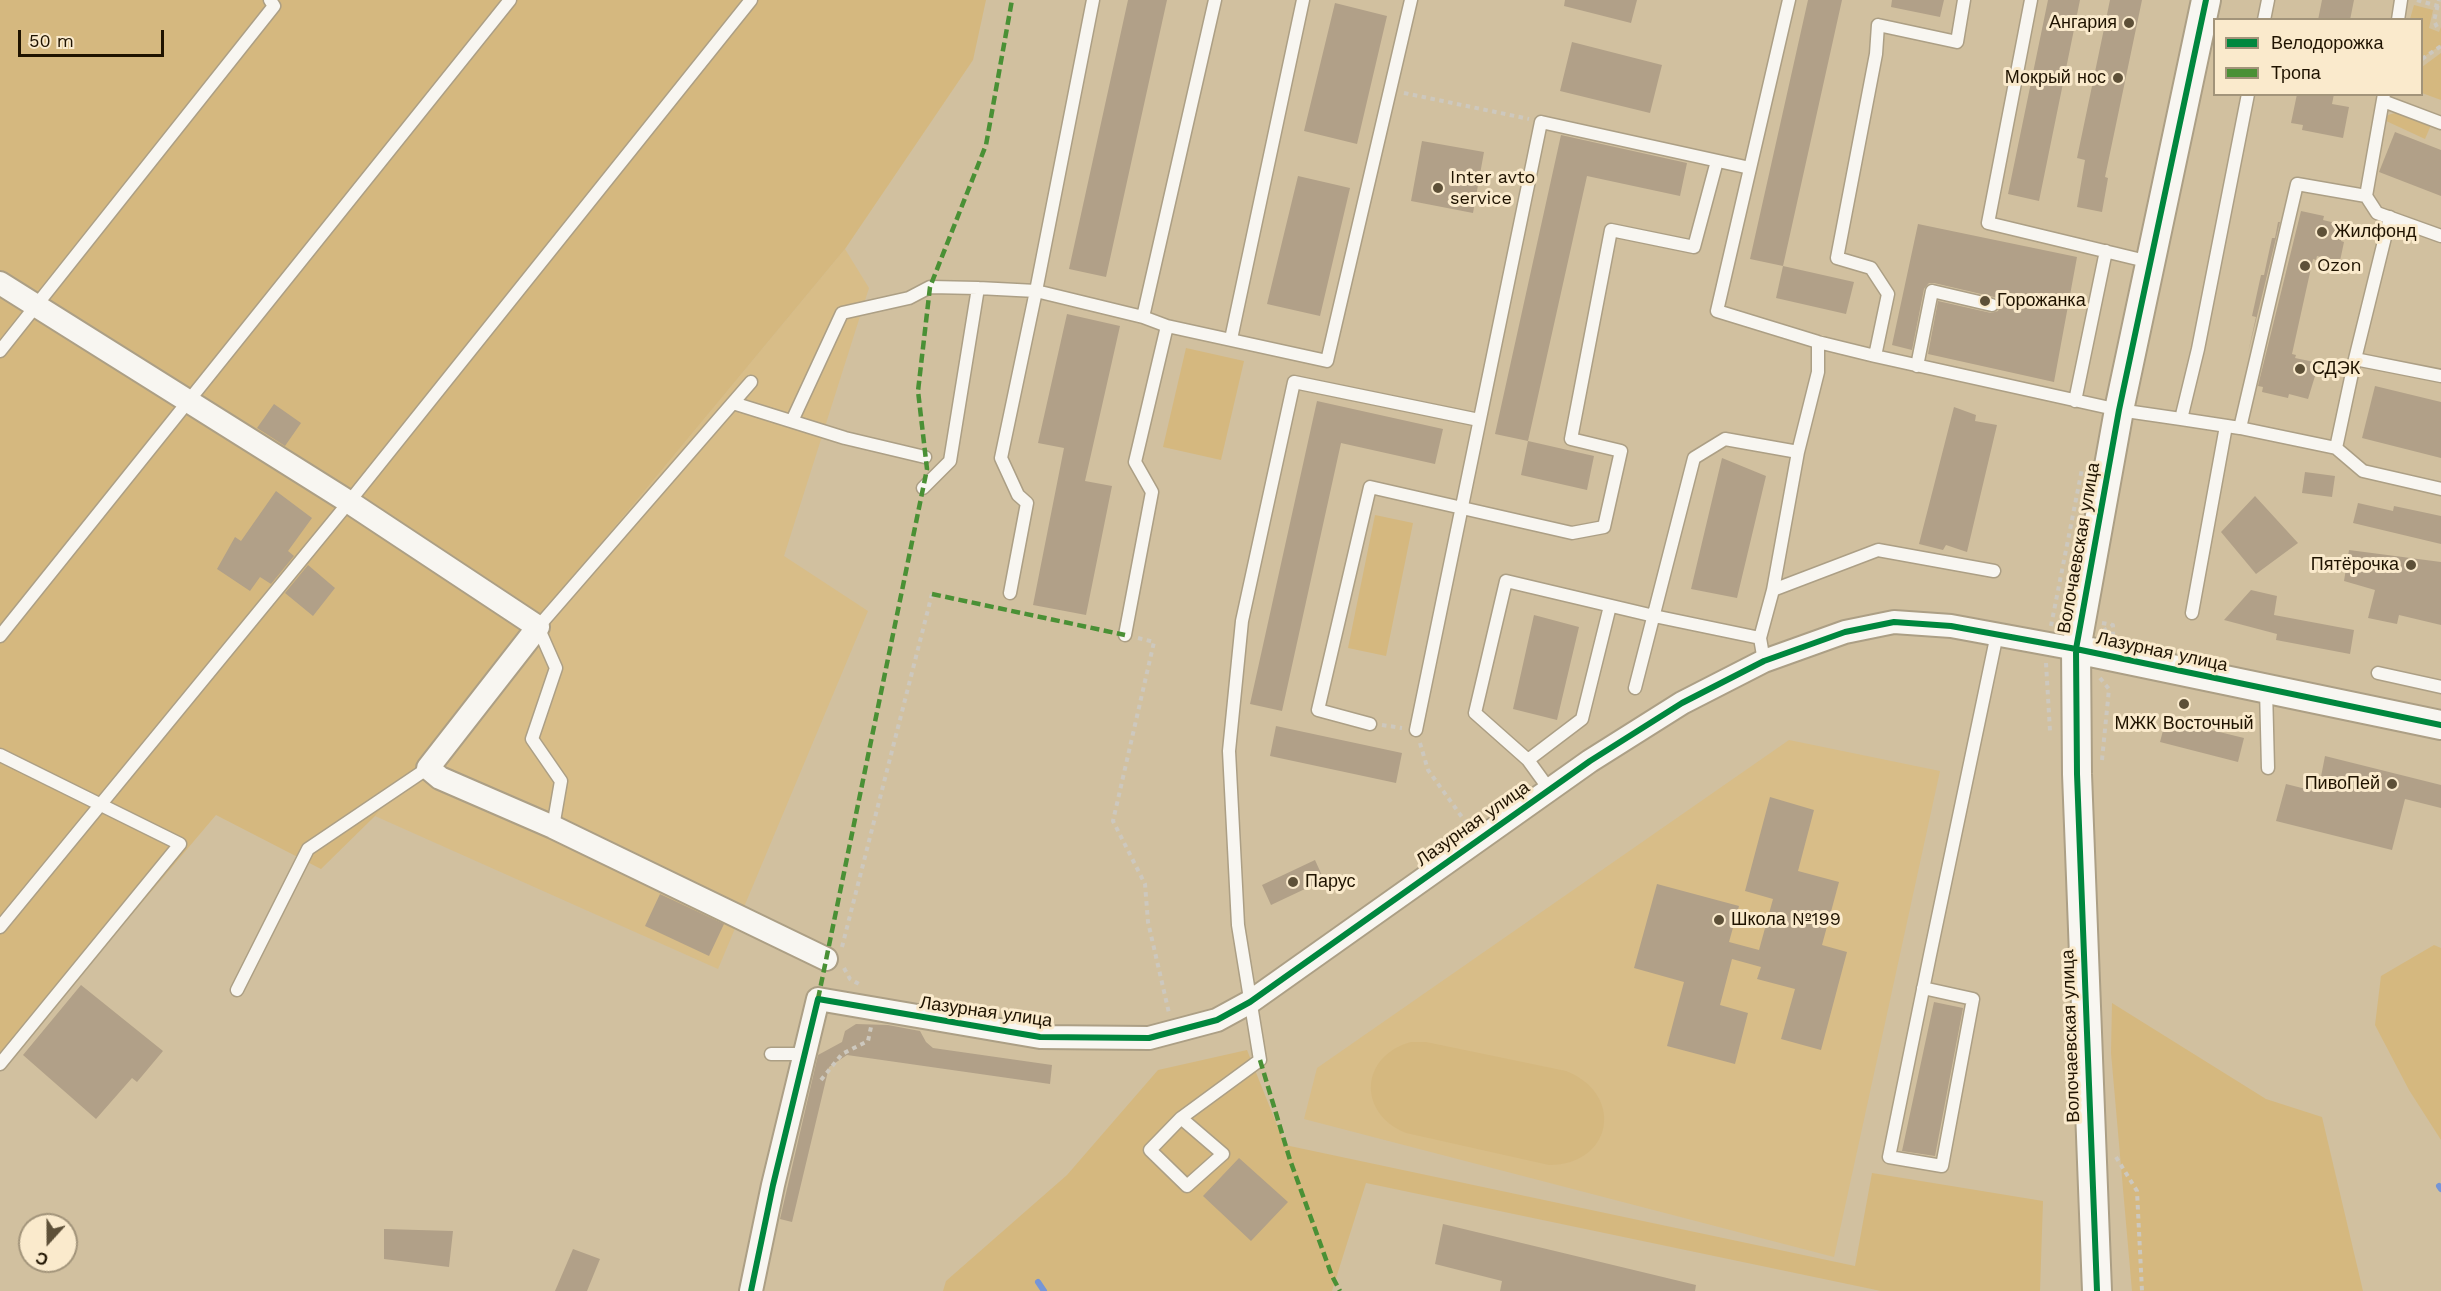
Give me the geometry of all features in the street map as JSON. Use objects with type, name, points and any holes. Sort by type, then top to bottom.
[{"type":"street","name":"Волочаевская улица","points":[[2097,1291],[2077,786],[2076,649],[2119,410],[2206,0]]},
{"type":"street","points":[[0,283],[349,502],[538,627],[428,768],[440,778],[553,826],[836,958]]},
{"type":"street","name":"Лазурная улица","points":[[751,1291],[773,1185],[818,999],[1040,1037],[1149,1038],[1217,1020],[1250,1002],[1549,789],[1682,703],[1764,662],[1845,633],[1894,622],[1951,626],[2076,649],[2441,725]]},
{"type":"lane","points":[[0,351],[274,6],[270,0]]},
{"type":"lane","points":[[0,636],[510,0]]},
{"type":"lane","points":[[0,927],[349,502],[751,0]]},
{"type":"lane","points":[[1010,593],[1028,503],[1018,495],[1000,458],[1036,291],[1093,0]]},
{"type":"lane","points":[[1143,317],[1215,0]]},
{"type":"lane","points":[[1231,339],[1303,0]]},
{"type":"lane","points":[[792,421],[842,313],[909,298],[930,286],[1036,291],[1143,317],[1167,326],[1328,361],[1411,0]]},
{"type":"lane","points":[[1789,0],[1717,311],[1818,342],[2075,401],[2240,428],[2336,448],[2363,471],[2441,489]]},
{"type":"lane","points":[[1875,356],[1888,294],[1871,268],[1837,258],[1876,54],[1878,25],[1957,42],[1964,0]]},
{"type":"lane","points":[[2031,0],[1988,223],[2150,262]]},
{"type":"lane","points":[[2264,18],[2268,0]]},
{"type":"lane","points":[[2398,18],[2402,0]]},
{"type":"lane","points":[[2181,419],[2198,349],[2248,96]]},
{"type":"lane","points":[[2441,123],[2384,98],[2366,196],[2377,213],[2441,236]]},
{"type":"lane","points":[[1416,730],[1541,122],[1750,168]]},
{"type":"lane","points":[[1370,724],[1318,710],[1370,487],[1572,533],[1604,527],[1621,451],[1571,439],[1611,230],[1694,248],[1717,161]]},
{"type":"lane","points":[[2240,428],[2297,184],[2366,196]]},
{"type":"lane","points":[[2336,448],[2390,217]]},
{"type":"lane","points":[[2075,401],[2106,251]]},
{"type":"lane","points":[[923,488],[950,461],[978,288]]},
{"type":"lane","points":[[1917,366],[1932,291],[1992,305]]},
{"type":"lane","points":[[1125,635],[1152,492],[1135,462],[1167,326]]},
{"type":"lane","points":[[1764,662],[1760,638],[1773,590],[1798,452],[1818,372],[1818,342]]},
{"type":"lane","points":[[2355,359],[2441,376]]},
{"type":"lane","points":[[553,826],[561,781],[532,739],[556,668],[538,627],[751,382]]},
{"type":"lane","points":[[1181,1118],[1223,1154],[1187,1186],[1150,1150],[1181,1118],[1260,1060],[1238,925],[1229,751],[1242,621],[1294,382],[1479,420]]},
{"type":"lane","points":[[734,402],[845,438],[926,457]]},
{"type":"lane","points":[[2192,613],[2226,426]]},
{"type":"lane","points":[[1635,688],[1694,458],[1725,440],[1798,452]]},
{"type":"lane","points":[[1773,590],[1878,550],[1994,571]]},
{"type":"lane","points":[[1549,789],[1528,760],[1475,713],[1506,581],[1760,638]]},
{"type":"lane","points":[[1528,760],[1582,719],[1611,606]]},
{"type":"lane","points":[[1923,988],[1973,999],[1942,1166],[1889,1157],[1923,988],[1997,634]]},
{"type":"lane","points":[[2378,673],[2441,687]]},
{"type":"lane","points":[[2266,689],[2268,768]]},
{"type":"lane","points":[[0,1064],[180,844],[101,804],[2,759]]},
{"type":"lane","points":[[237,990],[308,849],[428,768]]},
{"type":"lane","points":[[771,1054],[805,1054]]},
{"type":"path","points":[[2417,0],[2439,6]]},
{"type":"path","points":[[2437,27],[2434,21],[2439,0]]},
{"type":"path","points":[[2423,58],[2441,46]]},
{"type":"path","points":[[1390,90],[1541,122]]},
{"type":"path","points":[[819,1089],[822,1078],[842,1054],[868,1041],[877,992],[850,979],[836,958],[932,594]]},
{"type":"path","points":[[1125,635],[1154,642],[1113,821],[1145,884],[1148,922],[1170,1019]]},
{"type":"path","points":[[1370,724],[1416,730],[1428,770],[1478,838]]},
{"type":"path","points":[[2112,1150],[2137,1191],[2142,1291]]},
{"type":"shaded area","points":[[0,0],[986,0],[973,60],[845,249],[375,816],[321,869],[216,815],[0,1070]]},
{"type":"shaded area","points":[[2414,5],[2433,10],[2429,28],[2439,32],[2441,27],[2441,45],[2423,57],[2423,18],[2410,18]]},
{"type":"shaded area","points":[[2441,53],[2441,100],[2423,93],[2423,66]]},
{"type":"shaded area","points":[[2395,113],[2431,125],[2425,139],[2384,120],[2388,115]]},
{"type":"shaded area","points":[[845,249],[869,288],[784,556],[868,611],[718,969],[375,816]]},
{"type":"shaded area","points":[[1186,348],[1244,361],[1221,460],[1163,447]]},
{"type":"shaded area","points":[[1375,515],[1413,523],[1386,656],[1348,648]]},
{"type":"shaded area","name":"Школа №199","points":[[1789,740],[1940,771],[1834,1257],[1304,1119],[1317,1068]]},
{"type":"shaded area","points":[[2434,945],[2441,948],[2441,1140],[2409,1090],[2375,1025],[2381,976]]},
{"type":"shaded area","points":[[2112,1003],[2266,1099],[2322,1117],[2363,1291],[2132,1291],[2111,1053]]},
{"type":"shaded area","points":[[1411,1042],[1426,1042],[1566,1071],[1585,1082],[1597,1095],[1603,1111],[1604,1127],[1598,1141],[1587,1154],[1571,1162],[1549,1165],[1406,1133],[1390,1124],[1379,1112],[1373,1099],[1371,1085],[1374,1072],[1382,1059],[1394,1049]]},
{"type":"shaded area","points":[[1247,1050],[1285,1145],[1855,1266],[1872,1173],[2043,1201],[2040,1291],[1881,1291],[1366,1183],[1332,1291],[943,1291],[946,1281],[1067,1175],[1158,1070]]},
{"type":"building","points":[[1128,0],[1167,0],[1106,277],[1069,269]]},
{"type":"building","points":[[1565,0],[1637,0],[1631,23],[1564,6]]},
{"type":"building","points":[[1808,0],[1842,0],[1783,266],[1750,259]]},
{"type":"building","points":[[1892,0],[1944,0],[1940,17],[1891,7]]},
{"type":"building","points":[[2048,0],[2080,0],[2039,201],[2008,194]]},
{"type":"building","points":[[2110,0],[2142,0],[2105,177],[2108,178],[2102,212],[2077,207],[2085,160],[2077,158]]},
{"type":"building","points":[[2322,0],[2354,0],[2350,18],[2318,18]]},
{"type":"building","points":[[1335,3],[1387,16],[1357,144],[1304,131]]},
{"type":"building","points":[[1572,42],[1662,65],[1650,113],[1560,91]]},
{"type":"building","points":[[2297,96],[2334,96],[2332,104],[2349,107],[2343,138],[2302,130],[2303,125],[2291,123]]},
{"type":"building","points":[[2395,132],[2441,150],[2441,196],[2379,172]]},
{"type":"building","points":[[1561,135],[1687,163],[1680,196],[1587,176],[1528,441],[1495,434]]},
{"type":"building","points":[[1422,141],[1484,152],[1473,213],[1411,201]]},
{"type":"building","points":[[1298,176],[1350,188],[1320,316],[1267,304]]},
{"type":"building","points":[[2301,211],[2324,216],[2323,220],[2344,225],[2341,241],[2344,242],[2340,261],[2317,256],[2316,260],[2313,259],[2292,354],[2296,355],[2295,358],[2319,363],[2308,399],[2289,394],[2288,398],[2262,392],[2263,387],[2258,386]]},
{"type":"building","points":[[2278,222],[2280,222],[2248,353],[2256,317],[2252,316],[2261,275],[2264,275]]},
{"type":"building","name":"Горожанка","points":[[1918,224],[2077,257],[2054,382],[1928,354],[1938,301],[1991,313],[1998,311],[2000,306],[1998,299],[1994,297],[1934,283],[1929,283],[1924,289],[1912,350],[1892,345]]},
{"type":"building","points":[[1783,266],[1854,282],[1846,314],[1776,298]]},
{"type":"building","points":[[1067,314],[1120,326],[1085,481],[1112,486],[1086,615],[1033,605],[1064,448],[1038,443]]},
{"type":"building","points":[[2375,386],[2441,402],[2441,458],[2362,438]]},
{"type":"building","points":[[1317,401],[1443,429],[1435,464],[1341,443],[1282,711],[1250,704]]},
{"type":"building","points":[[274,404],[301,423],[285,446],[257,428]]},
{"type":"building","points":[[1954,407],[1976,415],[1975,421],[1997,425],[1967,552],[1946,545],[1943,550],[1919,544]]},
{"type":"building","points":[[1528,441],[1594,456],[1587,490],[1521,475]]},
{"type":"building","points":[[1722,458],[1766,476],[1737,598],[1691,589]]},
{"type":"building","points":[[2305,472],[2335,476],[2332,497],[2302,493]]},
{"type":"building","points":[[276,491],[312,518],[288,551],[294,556],[271,584],[260,577],[250,591],[217,569],[235,537],[241,541]]},
{"type":"building","points":[[2255,496],[2298,543],[2256,574],[2221,532]]},
{"type":"building","points":[[2358,503],[2393,511],[2394,506],[2441,516],[2441,544],[2353,523]]},
{"type":"building","name":"Пятёрочка","points":[[2349,550],[2441,562],[2441,625],[2399,615],[2397,624],[2368,618],[2375,590],[2344,581]]},
{"type":"building","points":[[308,565],[335,588],[313,616],[285,593]]},
{"type":"building","points":[[2251,590],[2277,596],[2274,615],[2354,630],[2350,654],[2276,640],[2277,634],[2224,620]]},
{"type":"building","points":[[1534,615],[1579,627],[1557,720],[1513,709]]},
{"type":"building","points":[[2166,719],[2244,738],[2238,762],[2160,742]]},
{"type":"building","points":[[1276,726],[1402,753],[1396,783],[1270,756]]},
{"type":"building","points":[[2325,756],[2441,785],[2441,808],[2405,799],[2392,850],[2276,821],[2286,784],[2318,792]]},
{"type":"building","points":[[1770,797],[1814,810],[1798,871],[1839,882],[1822,945],[1847,952],[1821,1050],[1781,1039],[1795,989],[1757,979],[1761,967],[1732,959],[1720,1005],[1748,1013],[1735,1064],[1667,1046],[1684,982],[1634,968],[1657,884],[1739,906],[1729,942],[1759,950],[1773,899],[1745,891]]},
{"type":"building","name":"Парус","points":[[1315,860],[1324,880],[1271,905],[1262,885]]},
{"type":"building","points":[[660,894],[724,924],[709,956],[645,926]]},
{"type":"building","points":[[81,985],[163,1051],[137,1082],[132,1078],[96,1119],[23,1055]]},
{"type":"building","points":[[1934,1002],[1963,1008],[1935,1156],[1902,1151]]},
{"type":"building","points":[[856,1024],[888,1025],[920,1031],[926,1042],[933,1048],[1052,1065],[1050,1084],[847,1055],[829,1067],[792,1222],[780,1219],[818,1055],[842,1042],[845,1031]]},
{"type":"building","points":[[1239,1158],[1288,1202],[1251,1241],[1203,1196]]},
{"type":"building","points":[[1443,1224],[1696,1285],[1695,1291],[1500,1291],[1502,1281],[1435,1264]]},
{"type":"building","points":[[384,1229],[453,1231],[449,1267],[384,1259]]},
{"type":"building","points":[[573,1249],[600,1259],[587,1291],[555,1291]]},
{"type":"waterway","points":[[1038,1282],[1044,1291]]},
{"type":"marked path","points":[[818,999],[927,469],[918,391],[930,287],[986,145],[1012,0]]},
{"type":"marked path","points":[[932,594],[1125,635]]},
{"type":"marked path","points":[[1260,1060],[1290,1160],[1332,1276],[1340,1291]]},
{"type":"cycle path","points":[[2097,1291],[2077,774],[2076,649],[2119,410],[2206,0]]},
{"type":"cycle path","points":[[751,1291],[773,1185],[818,999],[1040,1037],[1149,1038],[1217,1020],[1250,1002],[1590,761],[1682,703],[1764,661],[1845,632],[1894,622],[1951,626],[2076,649],[2441,725]]},
{"type":"place","name":"Ангария","points":[[2129,23]]},
{"type":"place","name":"Мокрый нос","points":[[2118,78]]},
{"type":"place","name":"Inter avto service","points":[[1438,188]]},
{"type":"place","name":"Жилфонд","points":[[2322,232]]},
{"type":"place","name":"Ozon","points":[[2305,266]]},
{"type":"place","name":"Горожанка","points":[[1985,301]]},
{"type":"place","name":"СДЭК","points":[[2300,369]]},
{"type":"place","name":"Пятёрочка","points":[[2411,565]]},
{"type":"place","name":"МЖК Восточный","points":[[2184,704]]},
{"type":"place","name":"ПивоПей","points":[[2392,784]]},
{"type":"place","name":"Парус","points":[[1293,882]]},
{"type":"place","name":"Школа №199","points":[[1719,920]]}]
